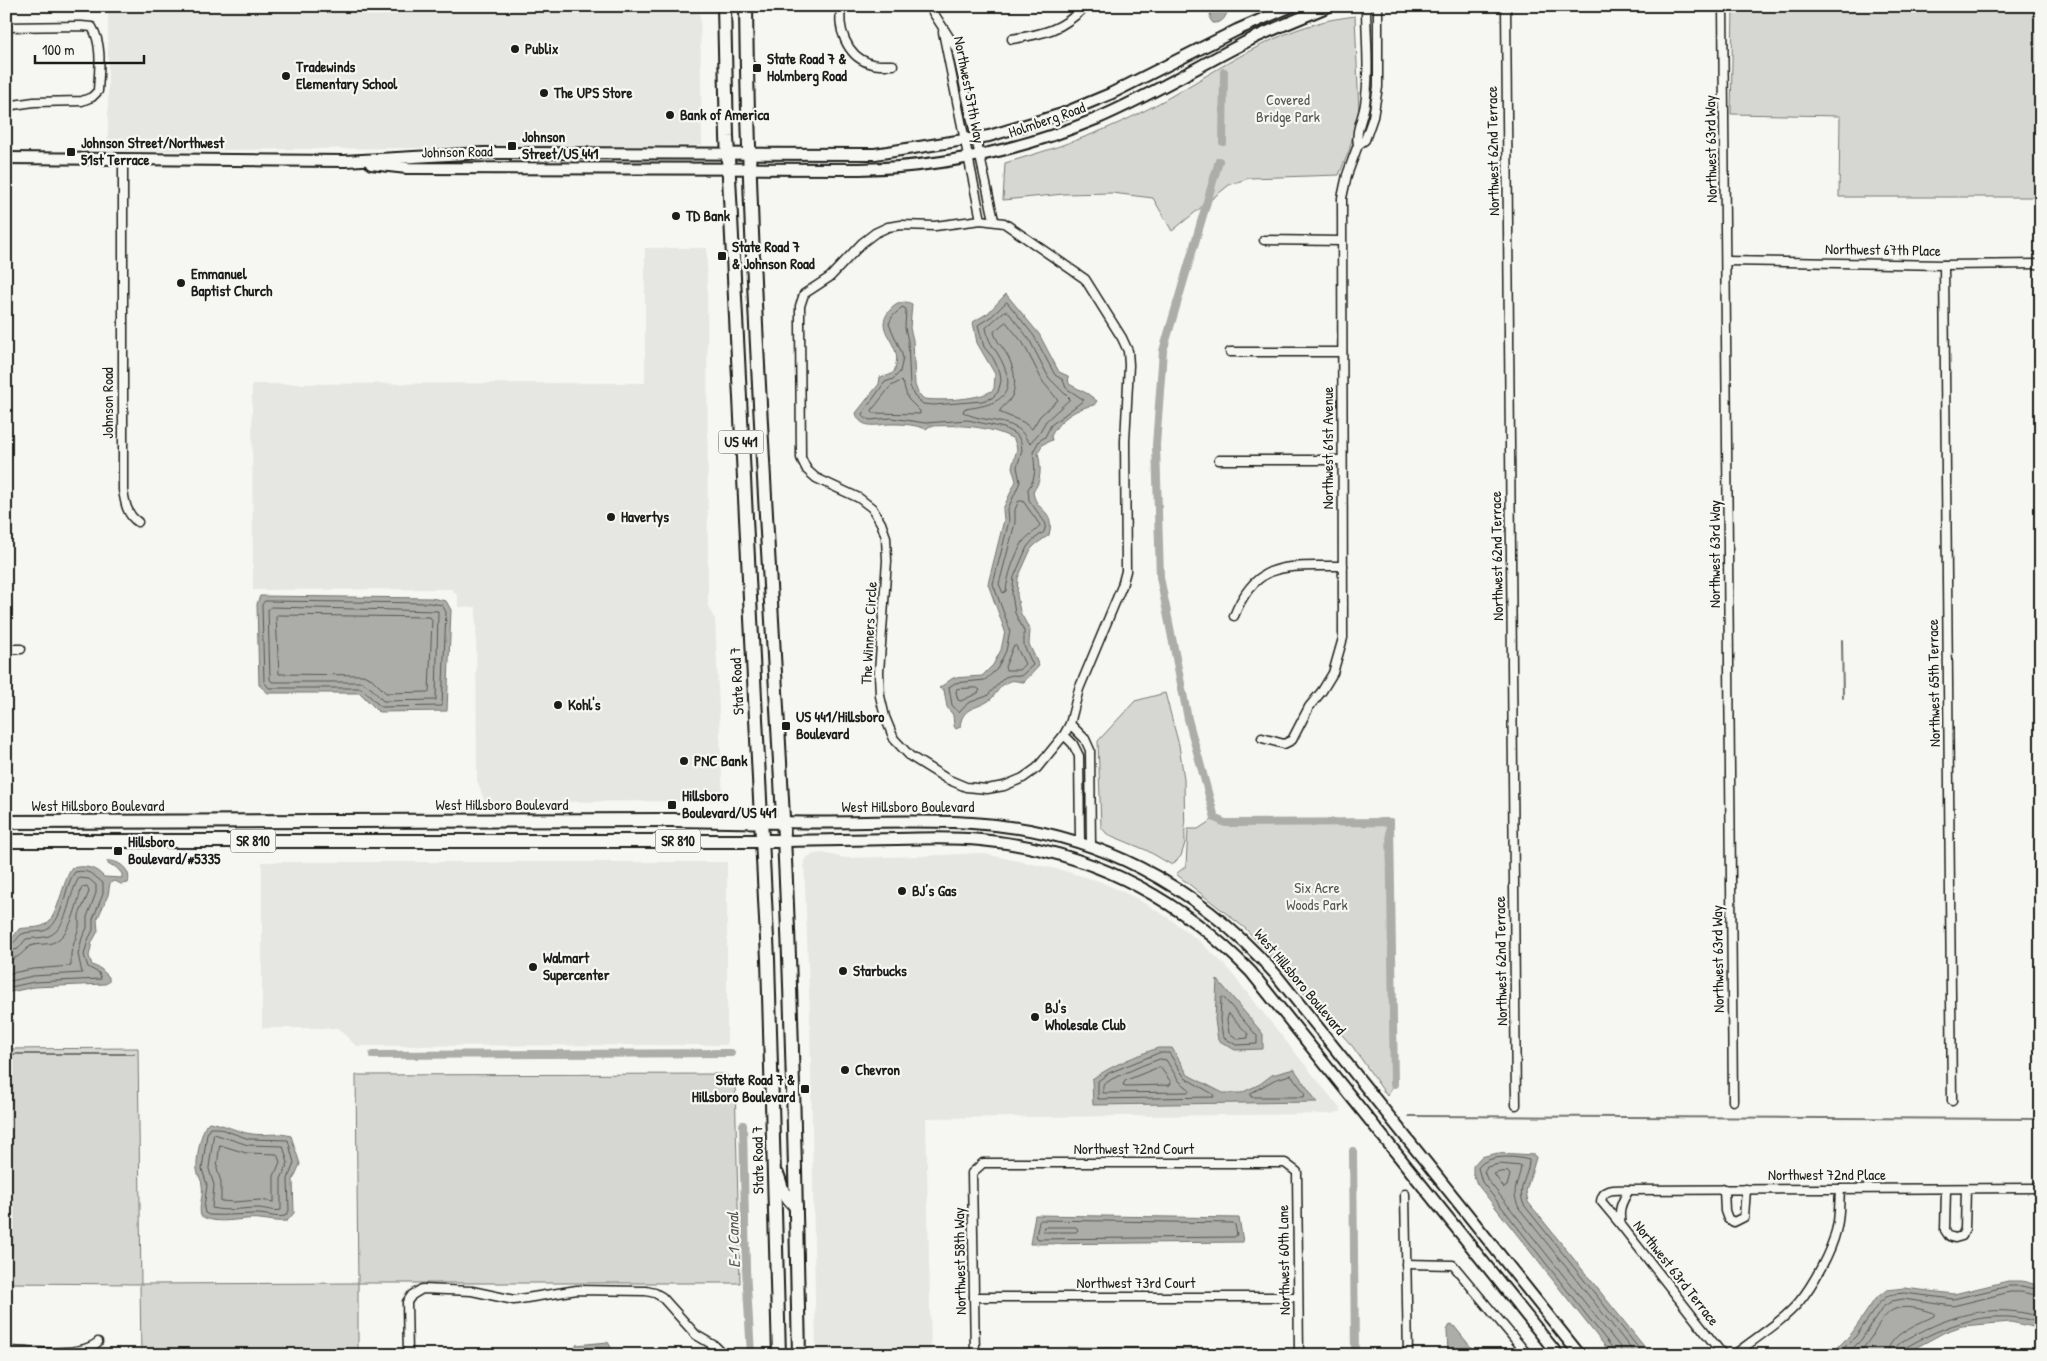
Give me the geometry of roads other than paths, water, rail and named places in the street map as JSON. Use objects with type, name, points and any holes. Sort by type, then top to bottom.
[{"type":"main road","name":"State Road 7","points":[[724,6],[728,167],[762,841],[779,1355]]},
{"type":"main road","name":"US 441","points":[[746,6],[748,154],[767,548],[784,841],[796,1207],[798,1355]]},
{"type":"main road","points":[[743,467],[755,488],[765,492]]},
{"type":"main road","points":[[745,516],[760,531],[767,548]]},
{"type":"main road","name":"West Hillsboro Boulevard","points":[[6,822],[783,822]]},
{"type":"main road","points":[[96,842],[123,829],[125,822]]},
{"type":"main road","points":[[131,841],[141,832],[150,828],[199,822]]},
{"type":"main road","points":[[427,841],[458,831],[466,822]]},
{"type":"main road","points":[[457,841],[467,832],[490,822]]},
{"type":"main road","name":"West Hillsboro Boulevard","points":[[6,841],[784,841]]},
{"type":"main road","points":[[774,1162],[783,1192],[796,1207]]},
{"type":"street","points":[[842,6],[840,14],[842,32],[850,49],[861,60],[871,64],[893,65]]},
{"type":"street","name":"Northwest 57th Way","points":[[929,6],[956,48],[994,220]]},
{"type":"street","points":[[1012,39],[1043,34],[1062,25],[1086,6]]},
{"type":"street","name":"Holmberg Road","points":[[748,154],[865,155],[977,138],[1038,122],[1086,105],[1237,30],[1292,6]]},
{"type":"street","name":"Holmberg Road","points":[[749,168],[888,168],[915,166],[968,158],[1051,136],[1096,119],[1252,39],[1329,6]]},
{"type":"street","name":"Northwest 61st Avenue","points":[[1262,738],[1284,744],[1292,740],[1309,707],[1322,692],[1333,673],[1343,638],[1342,198],[1347,175],[1358,145],[1357,138],[1365,104],[1366,6]]},
{"type":"street","name":"Northwest 61st Avenue","points":[[1358,145],[1365,140],[1373,117],[1378,87],[1378,6]]},
{"type":"street","name":"Northwest 62nd Terrace","points":[[1506,6],[1516,1105]]},
{"type":"street","name":"Northwest 63rd Way","points":[[1723,6],[1733,1101]]},
{"type":"street","points":[[6,27],[92,27],[98,36],[99,66],[98,92],[92,97],[82,101],[34,102],[6,106]]},
{"type":"street","name":"Northwest 57th Way","points":[[943,28],[981,220]]},
{"type":"street","name":"Johnson Road","points":[[6,158],[345,161],[464,154],[748,154]]},
{"type":"street","points":[[407,168],[416,162],[457,160],[464,154]]},
{"type":"street","name":"Johnson Road","points":[[124,158],[122,490],[127,508],[132,518],[138,522]]},
{"type":"street","name":"Johnson Road","points":[[345,161],[407,168],[749,168]]},
{"type":"street","name":"The Winners Circle","points":[[994,220],[1004,222],[1014,228],[1084,279],[1122,338],[1128,351],[1129,365],[1124,450],[1126,571],[1122,586],[1079,690],[1070,724],[1064,734],[1038,768],[1023,778],[1004,786],[987,789],[966,787],[947,779],[910,756],[894,740],[885,718],[880,696],[879,672],[887,561],[886,537],[872,508],[859,498],[816,478],[807,470],[802,458],[800,306],[804,294],[830,277],[868,238],[888,227],[901,225],[934,226],[994,220]]},
{"type":"street","points":[[1264,240],[1341,241]]},
{"type":"street","name":"Northwest 67th Place","points":[[1726,261],[1944,265],[2041,264]]},
{"type":"street","name":"Northwest 65th Terrace","points":[[1944,265],[1952,1101]]},
{"type":"street","points":[[1230,352],[1342,352]]},
{"type":"street","points":[[1219,460],[1342,460]]},
{"type":"street","points":[[1234,616],[1248,587],[1270,572],[1286,567],[1343,566]]},
{"type":"street","points":[[6,649],[21,649]]},
{"type":"street","points":[[1070,724],[1085,739],[1090,750],[1091,846],[1078,859]]},
{"type":"street","points":[[1064,734],[1073,744],[1079,756],[1080,842],[1078,859]]},
{"type":"street","points":[[1080,776],[1091,776]]},
{"type":"street","name":"West Hillsboro Boulevard","points":[[783,822],[973,822],[1013,826],[1091,846],[1135,864],[1170,884],[1215,915],[1258,954],[1580,1355]]},
{"type":"street","name":"West Hillsboro Boulevard","points":[[784,841],[978,839],[1038,848],[1078,859],[1134,883],[1179,910],[1218,940],[1251,972],[1558,1355]]},
{"type":"street","name":"Northwest 72nd Court","points":[[976,1167],[983,1163],[1285,1163],[1292,1167]]},
{"type":"street","name":"Northwest 58th Way","points":[[975,1355],[972,1173],[976,1167]]},
{"type":"street","name":"Northwest 60th Lane","points":[[1292,1167],[1297,1172],[1299,1355]]},
{"type":"street","name":"Northwest 72nd Place","points":[[1620,1224],[1601,1201],[1603,1194],[1610,1190],[2041,1188]]},
{"type":"street","points":[[1724,1189],[1725,1211],[1728,1219],[1734,1222],[1744,1217],[1746,1189]]},
{"type":"street","points":[[1734,1355],[1784,1316],[1807,1290],[1836,1232],[1840,1189]]},
{"type":"street","points":[[1946,1189],[1945,1230],[1949,1236],[1955,1238],[1962,1236],[1965,1229],[1966,1189]]},
{"type":"street","name":"Northwest 63rd Terrace","points":[[1629,1190],[1620,1204],[1620,1224],[1723,1355]]},
{"type":"street","points":[[1405,1194],[1408,1355]]},
{"type":"street","points":[[1406,1264],[1453,1265],[1528,1355]]},
{"type":"street","points":[[408,1355],[407,1302],[412,1295],[422,1288],[472,1291],[514,1300],[577,1290],[655,1293],[669,1303],[696,1335],[714,1346],[724,1355]]},
{"type":"street","name":"Northwest 73rd Court","points":[[974,1297],[1298,1297]]},
{"type":"street","points":[[6,1351],[78,1351],[93,1346],[98,1342]]},
{"type":"water","points":[[1211,6],[1230,6],[1226,16],[1220,22],[1213,23],[1210,19]]},
{"type":"water","points":[[1006,294],[1039,334],[1059,372],[1068,376],[1069,384],[1097,401],[1094,405],[1069,415],[1054,430],[1051,436],[1052,440],[1043,444],[1038,453],[1040,473],[1038,483],[1033,491],[1037,503],[1050,520],[1049,535],[1031,549],[1018,578],[1017,595],[1020,612],[1030,630],[1029,644],[1039,666],[1024,682],[1012,681],[1005,683],[991,699],[967,711],[961,720],[960,727],[956,729],[953,715],[947,707],[944,690],[939,688],[953,678],[982,676],[993,665],[1001,650],[1005,631],[988,584],[1004,520],[1003,509],[1016,481],[1012,467],[1017,449],[1014,439],[994,431],[973,427],[930,426],[926,429],[902,424],[867,425],[862,423],[856,413],[879,384],[880,377],[890,375],[895,370],[896,352],[886,333],[884,323],[890,310],[903,302],[912,304],[910,328],[913,340],[915,385],[918,393],[924,399],[950,400],[971,398],[988,393],[994,389],[995,374],[977,343],[973,322],[988,313]]},
{"type":"water","points":[[260,596],[431,598],[446,601],[451,610],[447,711],[379,712],[360,693],[268,693],[259,685],[257,604]]},
{"type":"water","points":[[107,861],[116,862],[124,867],[129,878],[128,883],[121,884],[115,881],[110,883],[108,895],[97,920],[98,931],[92,942],[89,956],[92,965],[101,969],[109,977],[109,982],[105,984],[34,987],[6,993],[6,941],[12,939],[19,929],[40,927],[50,920],[72,868],[90,868],[104,877],[122,878],[119,870],[109,865]]},
{"type":"water","points":[[1217,979],[1263,1034],[1263,1049],[1235,1050],[1218,1040],[1215,1020]]},
{"type":"water","points":[[1158,1048],[1172,1048],[1188,1075],[1223,1093],[1241,1093],[1260,1084],[1272,1075],[1294,1069],[1317,1102],[1093,1105],[1092,1079],[1124,1061]]},
{"type":"water","points":[[209,1122],[252,1134],[282,1134],[291,1136],[300,1164],[293,1180],[294,1213],[287,1221],[260,1219],[215,1220],[201,1216],[202,1189],[197,1170],[197,1159],[201,1137]]},
{"type":"water","points":[[1498,1153],[1535,1155],[1536,1158],[1526,1191],[1528,1202],[1651,1355],[1612,1355],[1477,1184],[1473,1174],[1473,1166],[1481,1157]]},
{"type":"water","points":[[1035,1215],[1239,1218],[1243,1242],[1030,1244]]},
{"type":"water","points":[[2008,1281],[2022,1281],[2041,1286],[2041,1329],[2011,1322],[1962,1326],[1945,1332],[1902,1355],[1830,1355],[1852,1333],[1875,1299],[1887,1290],[1904,1288],[1954,1294]]},
{"type":"water","points":[[1450,1325],[1454,1326],[1477,1355],[1448,1355],[1447,1330]]},
{"type":"water","points":[[608,1342],[615,1355],[577,1355],[576,1345]]},
{"type":"water","points":[[1068,1347],[1250,1349],[1249,1355],[1077,1355]]},
{"type":"waterway","points":[[1223,142],[1224,72]]},
{"type":"waterway","points":[[1219,161],[1163,351],[1156,445],[1160,577],[1188,719],[1215,818],[1225,823],[1390,822],[1394,1084]]},
{"type":"waterway","points":[[1842,640],[1843,698]]},
{"type":"waterway","points":[[373,1055],[731,1053]]},
{"type":"waterway","points":[[6,1054],[134,1054]]},
{"type":"waterway","points":[[1409,1116],[2041,1119]]},
{"type":"waterway","name":"E-1 Canal","points":[[743,1125],[746,1269],[751,1355]]},
{"type":"waterway","points":[[1353,1151],[1355,1355]]},
{"type":"place","name":"Publix","points":[[515,49]]},
{"type":"place","name":"State Road 7 & Holmberg Road","points":[[757,68]]},
{"type":"place","name":"Tradewinds Elementary School","points":[[286,76]]},
{"type":"place","name":"The UPS Store","points":[[544,93]]},
{"type":"place","name":"Bank of America","points":[[670,115]]},
{"type":"place","name":"Johnson Street/US 441","points":[[512,146]]},
{"type":"place","name":"Johnson Street/Northwest 51st Terrace","points":[[71,152]]},
{"type":"place","name":"TD Bank","points":[[676,216]]},
{"type":"place","name":"State Road 7 & Johnson Road","points":[[722,256]]},
{"type":"place","name":"Emmanuel Baptist Church","points":[[181,283]]},
{"type":"place","name":"Havertys","points":[[611,517]]},
{"type":"place","name":"Kohl's","points":[[558,705]]},
{"type":"place","name":"US 441/Hillsboro Boulevard","points":[[786,726]]},
{"type":"place","name":"PNC Bank","points":[[684,761]]},
{"type":"place","name":"Hillsboro Boulevard/US 441","points":[[672,805]]},
{"type":"place","name":"Hillsboro Boulevard/#5335","points":[[118,851]]},
{"type":"place","name":"BJ’s Gas","points":[[902,891]]},
{"type":"place","name":"Walmart Supercenter","points":[[533,967]]},
{"type":"place","name":"Starbucks","points":[[843,971]]},
{"type":"place","name":"BJ's Wholesale Club","points":[[1035,1017]]},
{"type":"place","name":"Chevron","points":[[845,1070]]},
{"type":"place","name":"State Road 7 & Hillsboro Boulevard","points":[[805,1089]]},
{"type":"park label","name":"Covered Bridge Park","points":[[1288,108]]},
{"type":"park label","name":"Six Acre Woods Park","points":[[1317,896]]}]
